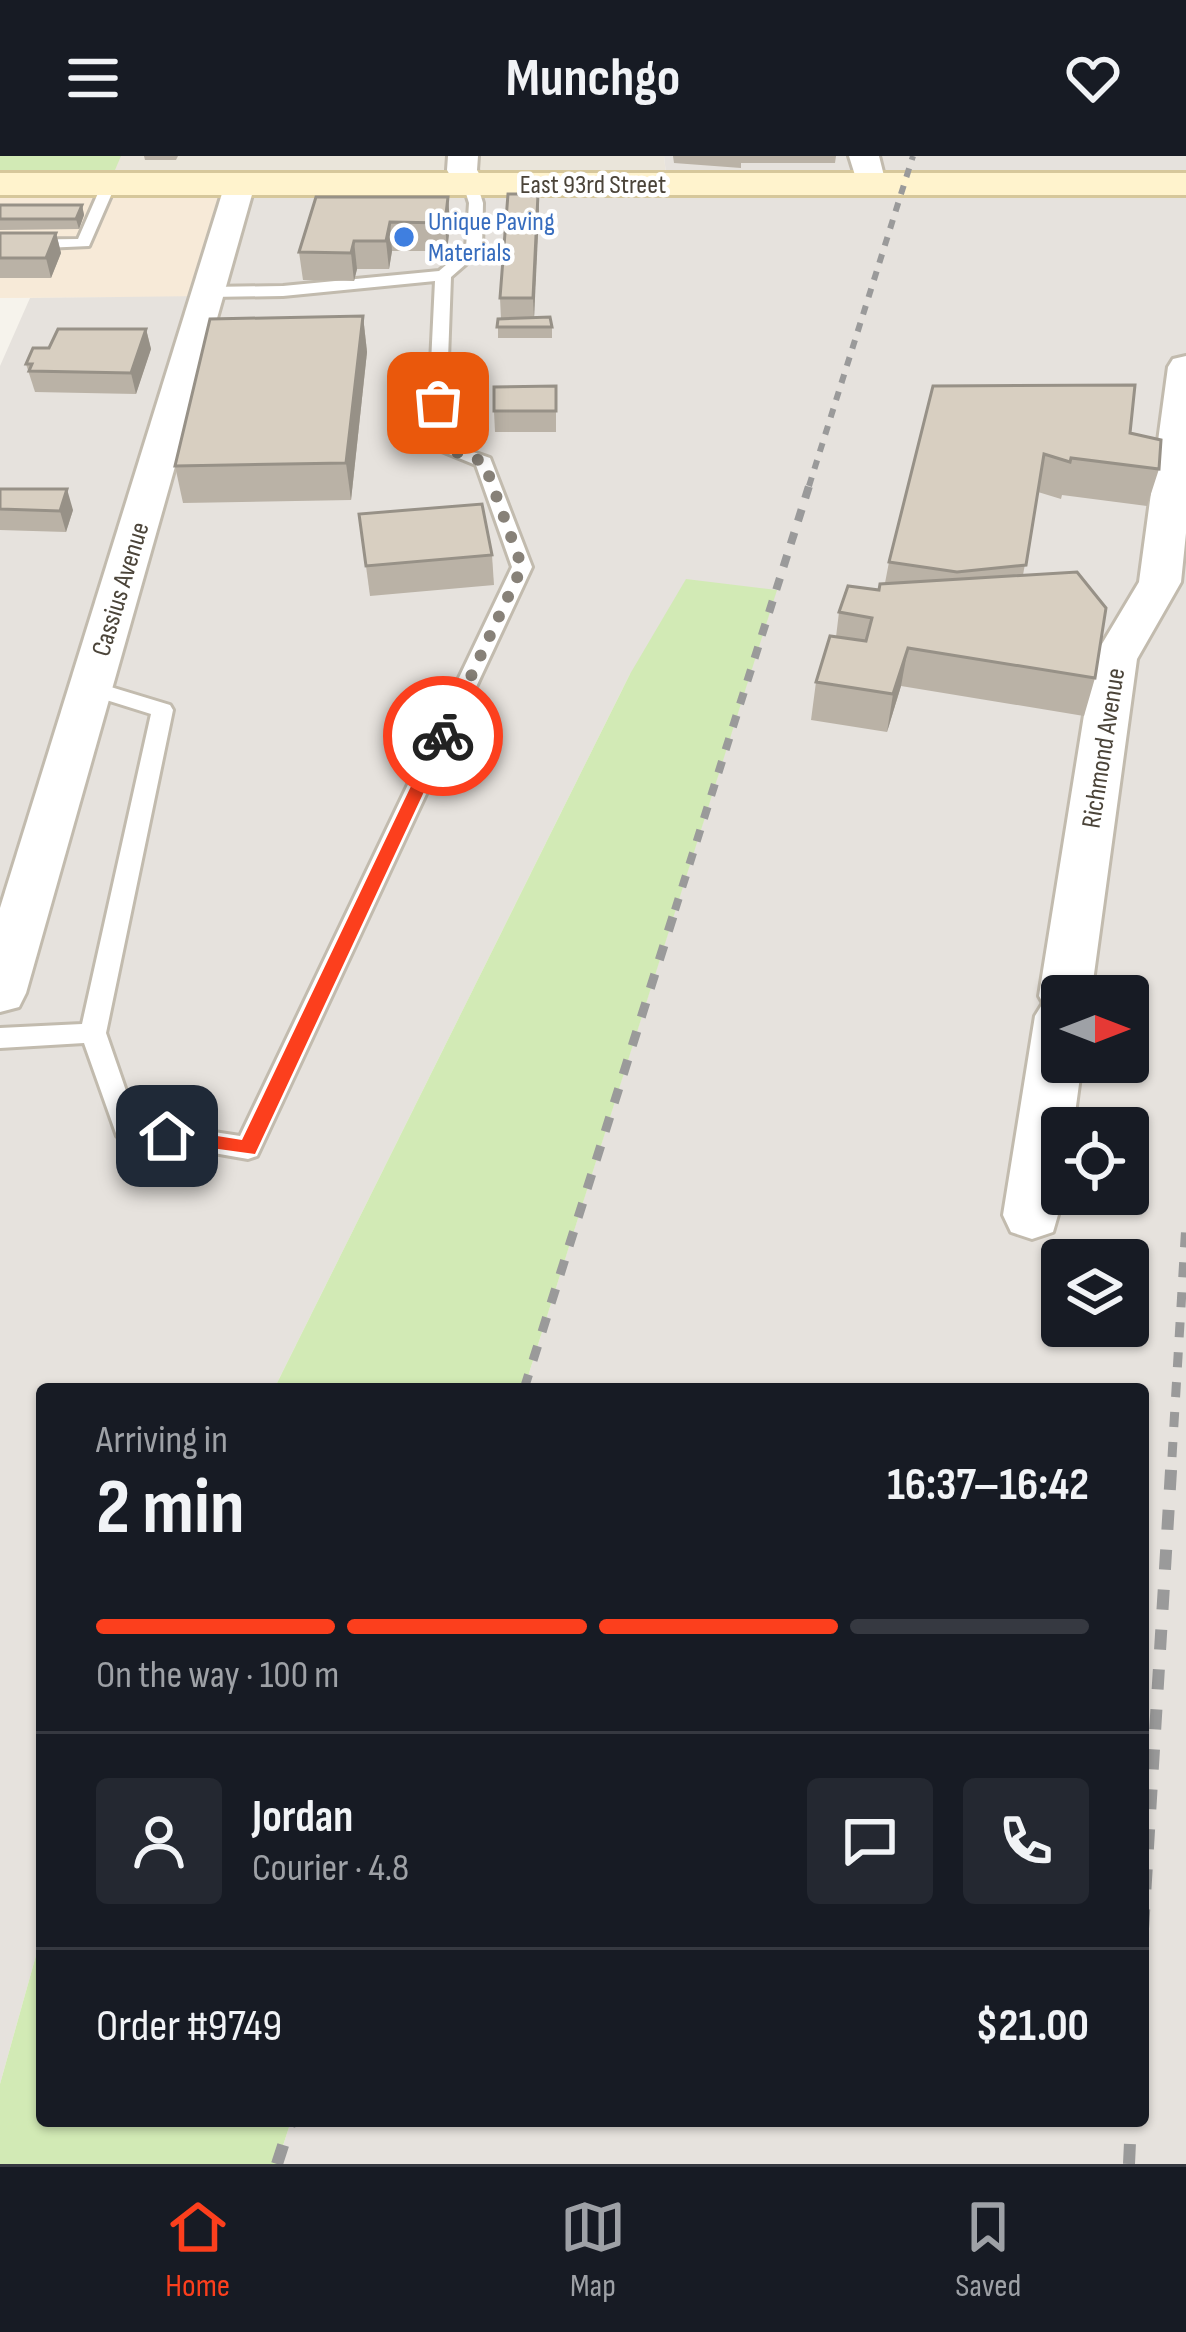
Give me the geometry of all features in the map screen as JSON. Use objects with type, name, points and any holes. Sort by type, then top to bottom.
[{"type":"main road","name":"East 93rd Street","points":[[11,190],[250,175],[467,170],[868,170],[1186,184]]},
{"type":"street","name":"Cassius Avenue","points":[[0,993],[208,292],[250,175]]},
{"type":"street","name":"Richmond Avenue","points":[[1068,975],[1115,659],[1160,582],[1186,367]]},
{"type":"street","points":[[1032,1215],[1052,1083]]},
{"type":"lane","points":[[208,292],[283,291],[443,275],[474,250],[476,203],[467,170]]},
{"type":"lane","points":[[0,245],[84,243],[110,184]]},
{"type":"lane","points":[[91,688],[162,710],[93,1033],[126,1130],[248,1148],[522,567],[484,462],[436,445],[443,275]]},
{"type":"lane","points":[[0,1038],[93,1033]]},
{"type":"shaded area","points":[[0,156],[664,156],[667,184],[0,184]]},
{"type":"shaded area","points":[[664,156],[1186,156],[1186,2164],[277,2164],[289,2127],[1149,2127],[1149,1383],[526,1383],[776,591],[630,674],[277,1383],[36,1383],[36,1955],[0,2084],[0,366],[30,298],[207,296],[240,184],[667,183]]},
{"type":"shaded area","points":[[0,184],[240,184],[207,297],[0,298]]},
{"type":"green space","points":[[0,156],[121,156],[109,184],[0,184]]},
{"type":"green space","points":[[686,579],[777,590],[526,1383],[277,1383],[630,674]]},
{"type":"green space","points":[[36,1955],[36,2127],[289,2127],[277,2164],[0,2164],[0,2084]]},
{"type":"building","points":[[508,194],[538,194],[533,298],[500,298]]},
{"type":"building","points":[[316,197],[448,197],[445,223],[390,222],[386,241],[354,241],[351,253],[299,252]]},
{"type":"building","points":[[0,205],[82,205],[76,219],[0,219]]},
{"type":"building","points":[[0,233],[56,233],[46,258],[0,258]]},
{"type":"building","points":[[363,316],[346,463],[175,466],[210,319]]},
{"type":"building","points":[[550,317],[552,327],[497,327],[498,319]]},
{"type":"building","points":[[58,329],[146,329],[131,373],[29,371],[32,364],[26,364],[33,348],[49,348]]},
{"type":"building","points":[[1135,385],[1130,433],[1161,440],[1159,469],[1071,458],[1070,462],[1044,454],[1026,565],[957,572],[889,562],[933,386]]},
{"type":"building","points":[[556,386],[556,411],[494,411],[494,387]]},
{"type":"building","points":[[0,489],[67,489],[60,511],[0,509]]},
{"type":"building","points":[[482,504],[492,555],[366,566],[359,514]]},
{"type":"building","points":[[1077,572],[1106,608],[1095,678],[908,648],[893,694],[816,682],[830,636],[866,641],[872,618],[839,612],[848,586],[879,590],[880,584]]},
{"type":"railway","points":[[809,486],[913,156]]},
{"type":"railway","points":[[675,910],[810,483]]},
{"type":"railway","points":[[526,1383],[676,907]]},
{"type":"railway","points":[[1172,1457],[1186,1223]]},
{"type":"railway","points":[[1149,1831],[1172,1454]]},
{"type":"railway","points":[[277,2164],[289,2127]]},
{"type":"railway","points":[[1129,2164],[1131,2127]]},
{"type":"way so far","points":[[438,403],[436,445],[484,462],[522,567],[443,736]]},
{"type":"place","name":"Unique Paving Materials","points":[[404,237]]},
{"type":"route","points":[[167,1136],[248,1148],[443,736]]}]
